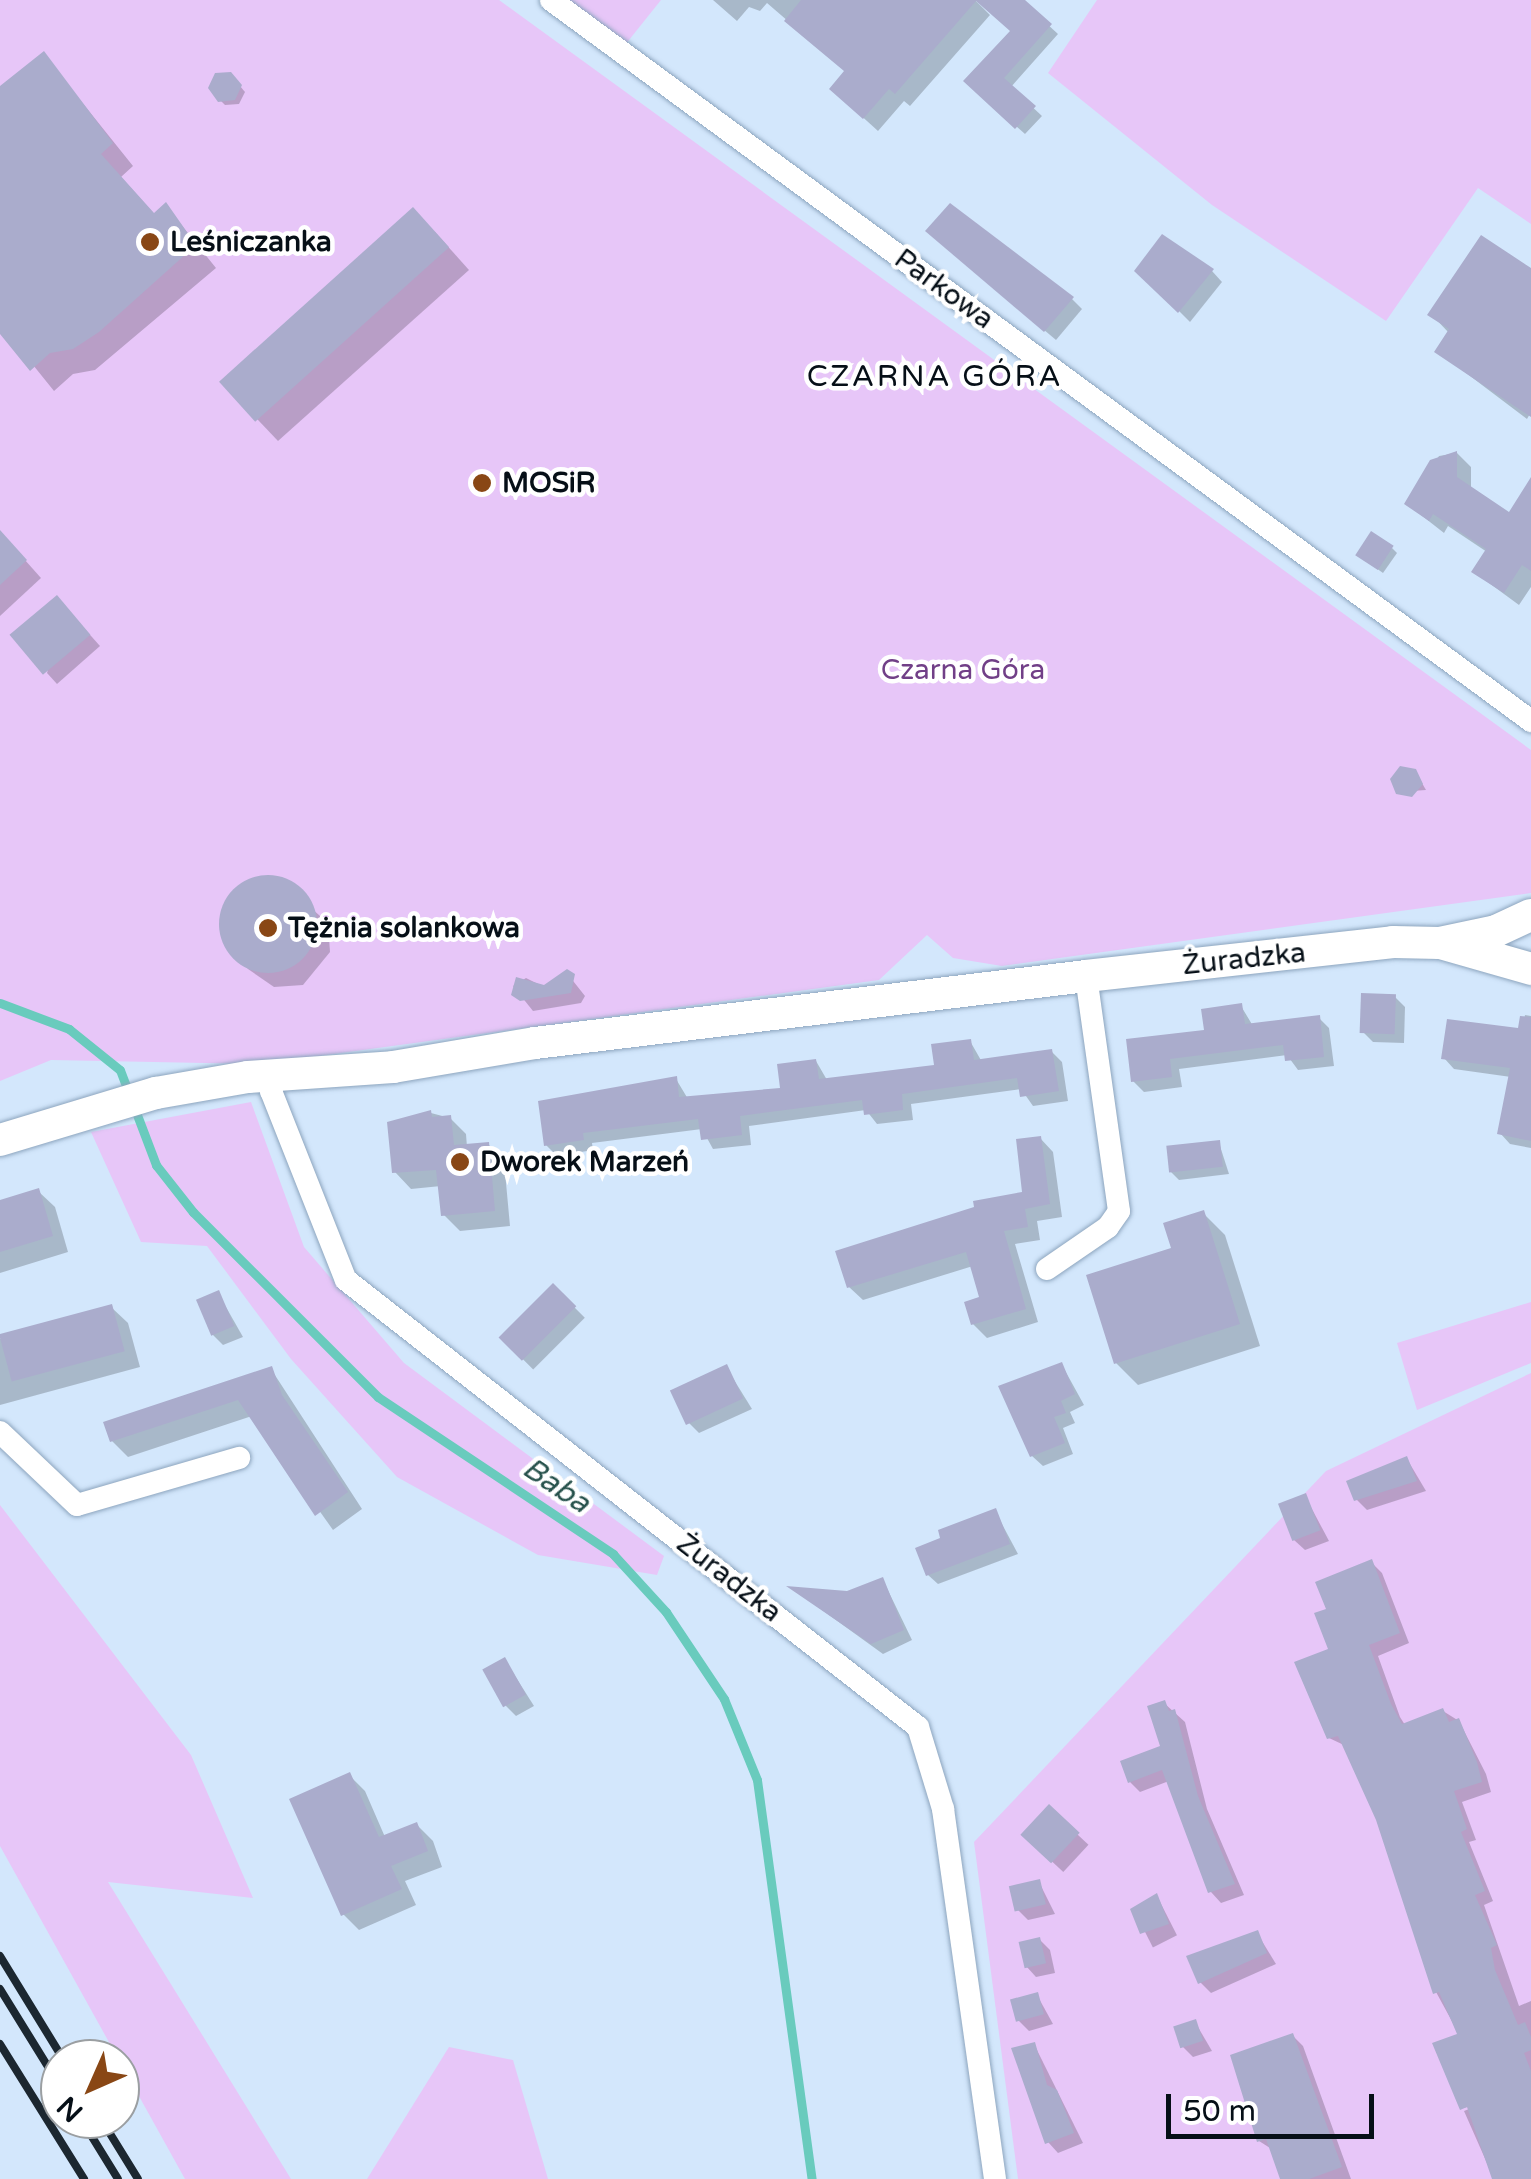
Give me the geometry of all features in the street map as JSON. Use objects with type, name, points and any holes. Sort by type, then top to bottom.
[{"type":"street","name":"Parkowa","points":[[551,0],[1531,721]]},
{"type":"street","points":[[1440,943],[1531,915]]},
{"type":"street","name":"Żuradzka","points":[[0,1140],[156,1094],[248,1077],[275,1080],[1086,976],[1394,942],[1440,943]]},
{"type":"street","points":[[1440,943],[1531,969]]},
{"type":"street","points":[[1047,1269],[1108,1228],[1119,1211],[1086,976]]},
{"type":"street","name":"Żuradzka","points":[[275,1080],[271,1092],[346,1280],[918,1727],[943,1809],[996,2179]]},
{"type":"street","points":[[0,1432],[77,1505],[239,1458]]},
{"type":"green space","name":"Czarna Góra","points":[[0,0],[499,0],[1531,750],[1531,893],[1002,966],[953,958],[927,935],[879,980],[260,1064],[51,1060],[0,1081]]},
{"type":"green space","points":[[567,0],[661,0],[625,45]]},
{"type":"green space","points":[[1097,0],[1531,0],[1531,224],[1478,188],[1386,321],[1212,205],[1048,73]]},
{"type":"green space","points":[[251,1102],[304,1247],[404,1363],[664,1556],[657,1575],[538,1555],[397,1477],[291,1359],[207,1246],[141,1242],[91,1132]]},
{"type":"green space","points":[[1531,1302],[1531,1363],[1417,1410],[1397,1343]]},
{"type":"green space","points":[[1531,1373],[1531,2179],[1018,2179],[974,1842],[1326,1471]]},
{"type":"green space","points":[[0,1505],[191,1755],[253,1898],[108,1882],[291,2179],[185,2179],[140,2098],[140,2039],[107,2039],[0,1846]]},
{"type":"green space","points":[[449,2047],[513,2060],[548,2179],[367,2179]]},
{"type":"building","points":[[801,0],[1025,0],[1052,24],[1004,78],[1036,106],[1015,129],[963,81],[1010,31],[976,1],[895,94],[889,89],[863,119],[829,89],[844,71],[784,21]]},
{"type":"building","points":[[44,51],[113,143],[101,154],[154,213],[166,202],[196,245],[99,332],[73,349],[50,353],[30,371],[0,334],[0,86]]},
{"type":"building","points":[[231,72],[242,85],[235,100],[218,102],[208,88],[215,73]]},
{"type":"building","points":[[950,203],[1074,297],[1044,332],[925,231]]},
{"type":"building","points":[[413,207],[449,247],[255,422],[219,382]]},
{"type":"building","points":[[1162,234],[1214,269],[1178,313],[1134,271]]},
{"type":"building","points":[[1481,235],[1531,268],[1531,417],[1434,352],[1449,329],[1427,315]]},
{"type":"building","points":[[1457,451],[1457,477],[1509,512],[1531,477],[1531,571],[1522,565],[1504,593],[1471,572],[1486,549],[1433,514],[1429,521],[1404,504],[1430,460]]},
{"type":"building","points":[[0,530],[27,560],[0,585]]},
{"type":"building","points":[[1371,531],[1394,546],[1378,570],[1355,555]]},
{"type":"building","points":[[57,595],[90,635],[43,675],[10,635]]},
{"type":"building","points":[[1400,766],[1416,769],[1423,784],[1412,797],[1396,794],[1390,779]]},
{"type":"building","name":"Tężnia solankowa","points":[[268,875],[287,879],[302,890],[313,905],[317,924],[313,943],[302,958],[287,969],[268,973],[249,969],[234,958],[223,943],[219,924],[223,905],[234,890],[249,879]]},
{"type":"building","points":[[567,969],[575,974],[571,993],[520,1001],[511,995],[516,977],[544,985]]},
{"type":"building","points":[[1361,993],[1396,994],[1395,1034],[1360,1033]]},
{"type":"building","points":[[1242,1003],[1245,1024],[1320,1015],[1324,1057],[1285,1061],[1283,1045],[1170,1059],[1172,1077],[1131,1082],[1126,1039],[1204,1030],[1201,1009]]},
{"type":"building","points":[[1520,1016],[1531,1017],[1531,1141],[1497,1134],[1510,1068],[1441,1059],[1447,1019],[1518,1028]]},
{"type":"building","points":[[971,1039],[974,1060],[1052,1049],[1059,1091],[1020,1097],[1017,1078],[902,1094],[903,1110],[864,1115],[862,1100],[740,1116],[742,1135],[701,1140],[698,1119],[583,1133],[584,1140],[544,1146],[538,1101],[677,1076],[679,1097],[780,1088],[777,1064],[816,1059],[819,1079],[934,1065],[931,1044]]},
{"type":"building","name":"Dworek Marzeń","points":[[431,1110],[432,1117],[451,1115],[454,1145],[489,1142],[495,1211],[441,1216],[436,1170],[392,1173],[387,1122]]},
{"type":"building","points":[[1041,1136],[1050,1204],[1025,1209],[1028,1227],[1004,1231],[1026,1309],[971,1325],[964,1302],[979,1297],[966,1252],[847,1288],[835,1251],[974,1207],[973,1201],[1022,1192],[1016,1139]]},
{"type":"building","points":[[1220,1140],[1223,1167],[1169,1172],[1166,1146]]},
{"type":"building","points":[[39,1188],[53,1236],[0,1252],[0,1200]]},
{"type":"building","points":[[1204,1210],[1240,1324],[1114,1364],[1086,1275],[1171,1248],[1163,1223]]},
{"type":"building","points":[[553,1283],[576,1306],[522,1361],[499,1337]]},
{"type":"building","points":[[219,1290],[234,1326],[211,1336],[196,1300]]},
{"type":"building","points":[[112,1304],[125,1351],[12,1382],[0,1334]]},
{"type":"building","points":[[1062,1362],[1075,1394],[1061,1401],[1066,1413],[1054,1417],[1065,1443],[1030,1457],[998,1386]]},
{"type":"building","points":[[727,1364],[743,1398],[686,1425],[670,1391]]},
{"type":"building","points":[[272,1366],[282,1395],[348,1492],[315,1516],[238,1400],[110,1442],[103,1422]]},
{"type":"building","points":[[1407,1456],[1417,1481],[1354,1501],[1346,1481]]},
{"type":"building","points":[[1306,1493],[1320,1530],[1292,1541],[1278,1504]]},
{"type":"building","points":[[996,1508],[1010,1544],[926,1576],[915,1548],[940,1538],[938,1530]]},
{"type":"building","points":[[1372,1559],[1400,1633],[1369,1645],[1391,1704],[1402,1724],[1443,1708],[1449,1722],[1459,1718],[1477,1762],[1482,1782],[1454,1791],[1467,1829],[1461,1832],[1485,1891],[1475,1895],[1497,1945],[1491,1948],[1495,1970],[1518,2025],[1525,2022],[1531,2037],[1531,2050],[1524,2053],[1531,2071],[1531,2179],[1492,2179],[1467,2107],[1460,2110],[1432,2043],[1457,2034],[1439,1992],[1433,1994],[1376,1820],[1338,1736],[1327,1739],[1294,1662],[1328,1649],[1314,1613],[1326,1609],[1315,1582]]},
{"type":"building","points":[[883,1577],[904,1630],[871,1644],[786,1586],[847,1591]]},
{"type":"building","points":[[505,1657],[526,1695],[503,1707],[482,1670]]},
{"type":"building","points":[[1165,1700],[1169,1711],[1175,1709],[1198,1796],[1235,1884],[1208,1893],[1162,1770],[1128,1783],[1120,1761],[1160,1746],[1147,1706]]},
{"type":"building","points":[[350,1772],[379,1837],[417,1822],[428,1851],[391,1866],[402,1889],[341,1916],[289,1799]]},
{"type":"building","points":[[1049,1804],[1080,1833],[1051,1863],[1020,1835]]},
{"type":"building","points":[[1040,1879],[1046,1904],[1015,1912],[1009,1886]]},
{"type":"building","points":[[1157,1893],[1169,1924],[1140,1934],[1130,1909]]},
{"type":"building","points":[[1258,1930],[1267,1953],[1198,1984],[1186,1956]]},
{"type":"building","points":[[1040,1937],[1046,1963],[1025,1968],[1019,1942]]},
{"type":"building","points":[[1038,1992],[1044,2014],[1016,2022],[1010,2000]]},
{"type":"building","points":[[1196,2019],[1203,2041],[1180,2048],[1173,2026]]},
{"type":"building","points":[[1293,2033],[1342,2167],[1309,2179],[1280,2179],[1266,2139],[1257,2142],[1230,2055]]},
{"type":"building","points":[[1035,2042],[1047,2085],[1057,2090],[1074,2133],[1045,2144],[1011,2048]]},
{"type":"waterway","name":"Baba","points":[[0,1003],[69,1029],[120,1070],[156,1165],[193,1212],[378,1397],[613,1554],[666,1612],[724,1699],[757,1780],[812,2179]]},
{"type":"railway","points":[[0,1956],[51,2039]]},
{"type":"railway","points":[[0,1989],[40,2054]]},
{"type":"railway","points":[[0,2044],[84,2179]]},
{"type":"railway","points":[[93,2139],[118,2179]]},
{"type":"railway","points":[[113,2139],[138,2179]]},
{"type":"place","name":"Leśniczanka","points":[[150,242]]},
{"type":"place","name":"MOSiR","points":[[482,483]]},
{"type":"place","name":"Tężnia solankowa","points":[[268,928]]},
{"type":"place","name":"Dworek Marzeń","points":[[460,1162]]},
{"type":"district","name":"CZARNA GÓRA","points":[[935,377]]}]
